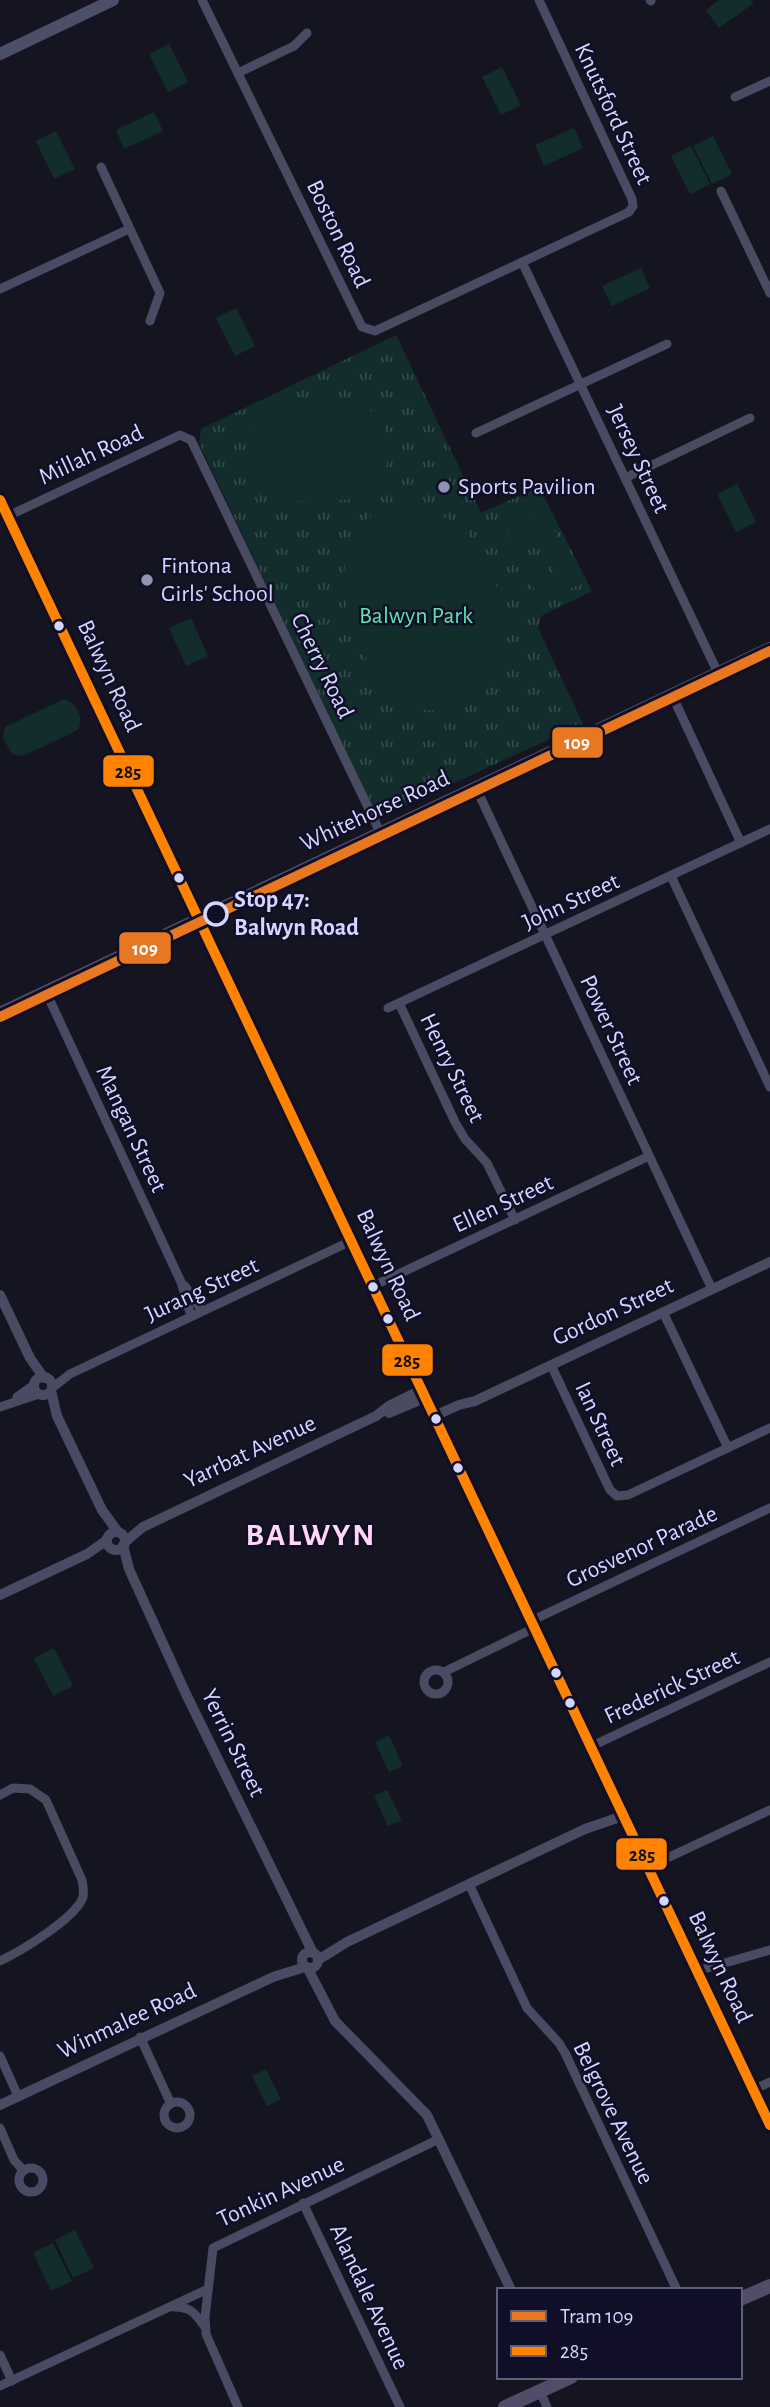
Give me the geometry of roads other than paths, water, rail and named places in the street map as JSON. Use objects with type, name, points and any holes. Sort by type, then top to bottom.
[{"type":"main road","points":[[0,54],[113,0]]},
{"type":"main road","name":"Balwyn Road","points":[[0,499],[770,2125]]},
{"type":"main road","name":"Whitehorse Road","points":[[0,1014],[770,649]]},
{"type":"main road","points":[[742,2299],[770,2286]]},
{"type":"main road","points":[[505,2407],[540,2391],[554,2381]]},
{"type":"street","name":"Boston Road","points":[[202,0],[362,327],[375,331],[522,262]]},
{"type":"street","name":"Knutsford Street","points":[[522,262],[629,212],[633,206],[542,1]]},
{"type":"street","points":[[238,73],[293,46],[307,33]]},
{"type":"street","points":[[735,97],[770,81]]},
{"type":"street","points":[[101,167],[160,293],[150,321]]},
{"type":"street","points":[[721,191],[770,293]]},
{"type":"street","points":[[0,289],[129,229]]},
{"type":"street","name":"Jersey Street","points":[[522,262],[718,673]]},
{"type":"street","points":[[476,433],[667,344]]},
{"type":"street","points":[[625,478],[750,418]]},
{"type":"street","name":"Millah Road","points":[[8,516],[180,435],[191,440]]},
{"type":"street","name":"Cherry Road","points":[[191,440],[381,834]]},
{"type":"street","points":[[672,695],[741,843]]},
{"type":"street","name":"Power Street","points":[[476,788],[712,1289]]},
{"type":"street","name":"John Street","points":[[388,1008],[770,829]]},
{"type":"street","points":[[671,876],[770,1087]]},
{"type":"street","name":"Mangan Street","points":[[46,992],[181,1282],[191,1317]]},
{"type":"street","name":"Henry Street","points":[[399,1003],[455,1122],[465,1139],[487,1163],[515,1220]]},
{"type":"street","name":"Ellen Street","points":[[373,1286],[649,1156]]},
{"type":"street","name":"Jurang Street","points":[[0,1407],[351,1241]]},
{"type":"street","name":"Gordon Street","points":[[435,1420],[462,1411],[475,1401],[770,1262]]},
{"type":"street","name":"Mangan Street","points":[[181,1282],[202,1311]]},
{"type":"street","name":"Yerrin Street","points":[[0,1295],[186,1694],[303,1934],[319,1989],[337,2023],[425,2111],[510,2288]]},
{"type":"street","points":[[663,1312],[728,1448],[770,1428]]},
{"type":"street","name":"Ian Street","points":[[551,1365],[610,1490],[618,1496],[628,1495],[728,1448]]},
{"type":"street","name":"Yarrbat Avenue","points":[[0,1595],[376,1416],[391,1412],[423,1394]]},
{"type":"street","name":"Grosvenor Parade","points":[[444,1672],[770,1508]]},
{"type":"street","name":"Frederick Street","points":[[590,1747],[770,1662]]},
{"type":"street","points":[[0,1795],[13,1788],[22,1788],[30,1789],[47,1800],[84,1889],[82,1899],[65,1920],[0,1961]]},
{"type":"street","points":[[648,1867],[770,1810]]},
{"type":"street","name":"Winmalee Road","points":[[0,2105],[621,1812]]},
{"type":"street","name":"Belgrove Avenue","points":[[469,1884],[527,2008],[565,2053],[676,2288]]},
{"type":"street","points":[[697,1971],[770,1950]]},
{"type":"street","points":[[140,2037],[171,2104]]},
{"type":"street","points":[[0,2056],[18,2096]]},
{"type":"street","points":[[753,2090],[770,2082]]},
{"type":"street","points":[[0,2128],[14,2160],[23,2170]]},
{"type":"street","name":"Tonkin Avenue","points":[[205,2327],[212,2251],[215,2246],[439,2138]]},
{"type":"street","name":"Alandale Avenue","points":[[303,2203],[400,2407]]},
{"type":"street","points":[[0,2386],[208,2289]]},
{"type":"street","points":[[172,2308],[188,2308],[205,2327],[209,2344],[238,2407]]},
{"type":"street","points":[[0,2355],[12,2381]]},
{"type":"street","points":[[540,2391],[547,2407]]},
{"type":"tram line","name":"109","points":[[0,1017],[770,651]]},
{"type":"place","name":"Sports Pavilion","points":[[444,487]]},
{"type":"place","name":"Fintona Girls' School","points":[[147,580]]},
{"type":"place","name":"Stop 47: Balwyn Road","points":[[216,914]]},
{"type":"district","name":"BALWYN","points":[[311,1535]]},
{"type":"park label","name":"Balwyn Park","points":[[416,616]]}]
